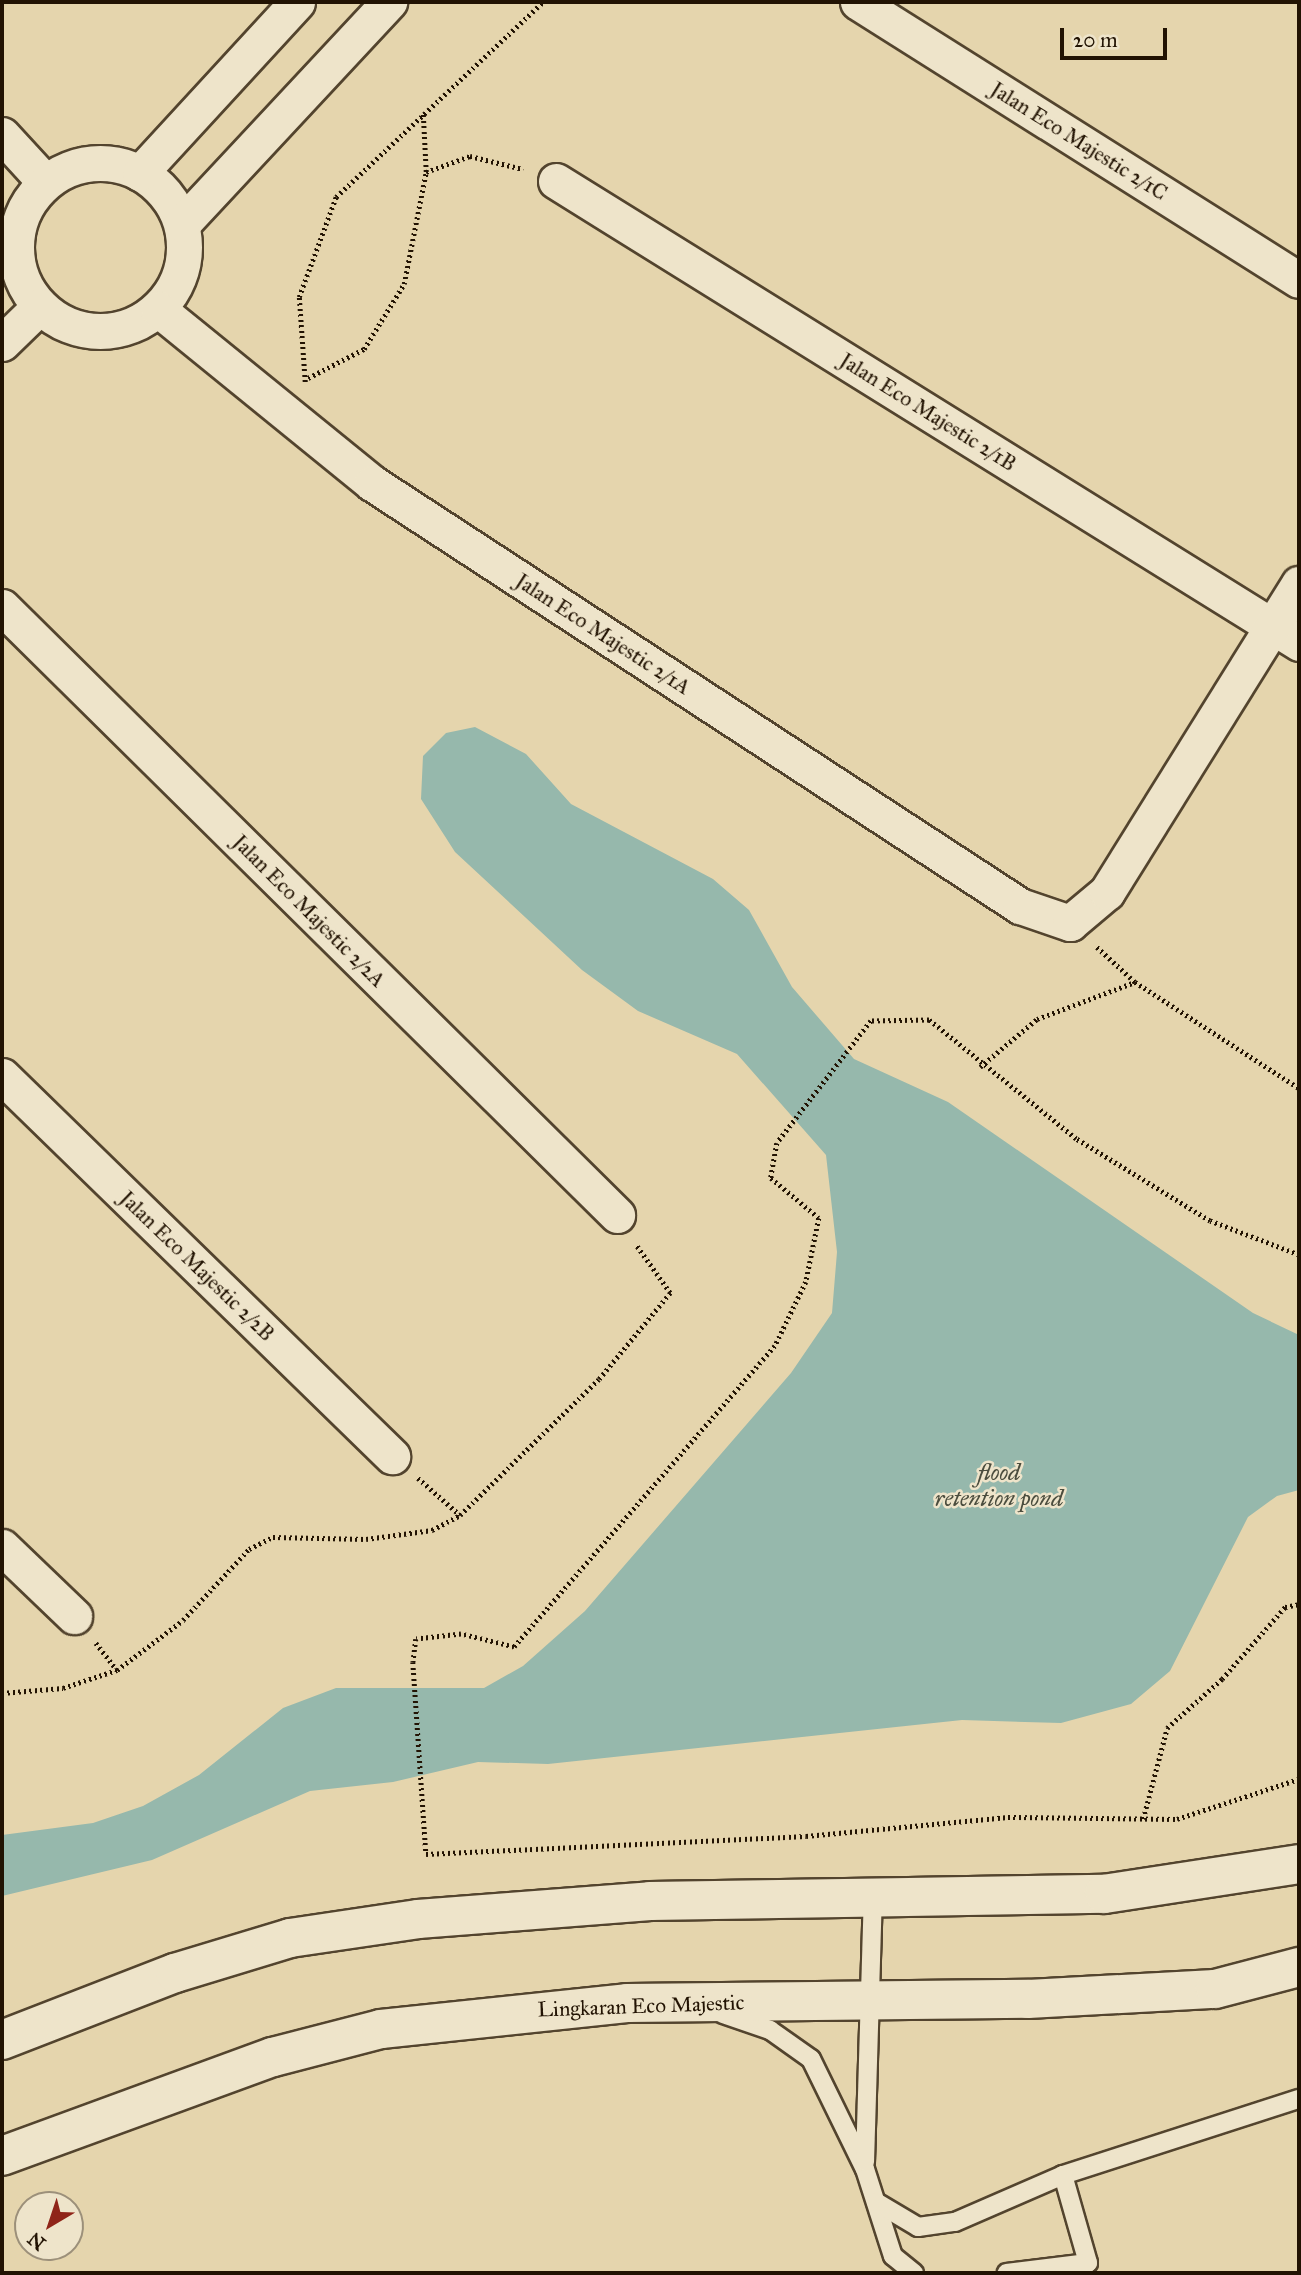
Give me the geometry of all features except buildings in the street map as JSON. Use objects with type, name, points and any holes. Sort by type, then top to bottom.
[{"type":"street","points":[[140,173],[297,2]]},
{"type":"street","points":[[182,224],[389,2]]},
{"type":"street","name":"Jalan Eco Majestic 2/1C","points":[[858,2],[1299,280]]},
{"type":"street","points":[[2,135],[45,182]]},
{"type":"street","points":[[91,162],[140,173],[166,195],[182,224],[182,270],[158,309],[112,331],[86,331],[39,307],[16,258],[17,230],[45,182],[91,162]]},
{"type":"street","name":"Jalan Eco Majestic 2/1B","points":[[556,181],[1286,635]]},
{"type":"street","points":[[2,343],[39,307]]},
{"type":"street","name":"Jalan Eco Majestic 2/1A","points":[[158,309],[284,408],[372,484],[1020,906],[1070,923]]},
{"type":"street","points":[[1070,923],[1107,892],[1286,635],[1299,584]]},
{"type":"street","name":"Jalan Eco Majestic 2/2A","points":[[2,607],[617,1215]]},
{"type":"street","name":"Jalan Eco Majestic 2/2B","points":[[2,1076],[392,1455]]},
{"type":"street","points":[[2,1547],[74,1616]]},
{"type":"street","points":[[2,2040],[175,1973],[290,1938],[418,1919],[650,1901],[873,1894],[1104,1894],[1299,1864]]},
{"type":"street","name":"Lingkaran Eco Majestic","points":[[2,2156],[272,2057],[381,2029],[503,2013],[690,2002],[874,2000],[1215,1989],[1299,1967]]},
{"type":"lane","points":[[865,2169],[866,2023],[874,2000],[873,1894]]},
{"type":"lane","points":[[690,2002],[770,2030],[811,2059],[865,2169],[893,2256],[914,2273]]},
{"type":"lane","points":[[876,2202],[918,2227],[955,2222],[1063,2175],[1299,2099]]},
{"type":"lane","points":[[1007,2273],[1089,2268],[1063,2175]]},
{"type":"path","points":[[308,378],[299,297],[336,197],[423,113],[501,47],[543,2]]},
{"type":"path","points":[[284,408],[308,378],[364,349],[404,284],[426,172],[423,113]]},
{"type":"path","points":[[426,172],[470,156],[556,181]]},
{"type":"path","points":[[1070,923],[1135,982],[1299,1088]]},
{"type":"path","points":[[980,1067],[1037,1018],[1135,982]]},
{"type":"path","points":[[1299,1255],[1210,1221],[1076,1139],[980,1067],[929,1020],[871,1021],[778,1143],[771,1178],[819,1218],[806,1282],[775,1346],[514,1647],[461,1634],[416,1639],[413,1662],[428,1836],[426,1854],[806,1836],[1008,1817],[1177,1819],[1299,1779]]},
{"type":"path","points":[[2,1693],[63,1688],[117,1670],[183,1620],[249,1549],[273,1537],[366,1539],[432,1530],[460,1515],[599,1379],[670,1293],[617,1215]]},
{"type":"path","points":[[392,1455],[460,1515]]},
{"type":"path","points":[[1143,1819],[1167,1728],[1222,1679],[1285,1607],[1299,1604]]},
{"type":"water","name":"flood retention pond","points":[[475,727],[526,754],[571,804],[713,879],[749,910],[792,987],[854,1059],[948,1102],[1253,1313],[1299,1335],[1299,1490],[1277,1496],[1248,1517],[1170,1671],[1131,1704],[1061,1723],[962,1720],[548,1764],[478,1762],[393,1782],[310,1791],[152,1860],[2,1896],[2,1835],[93,1823],[143,1806],[199,1775],[283,1708],[336,1688],[484,1688],[523,1666],[585,1611],[791,1373],[832,1313],[837,1252],[826,1155],[737,1054],[638,1011],[582,970],[455,852],[421,799],[423,756],[446,733]]}]
